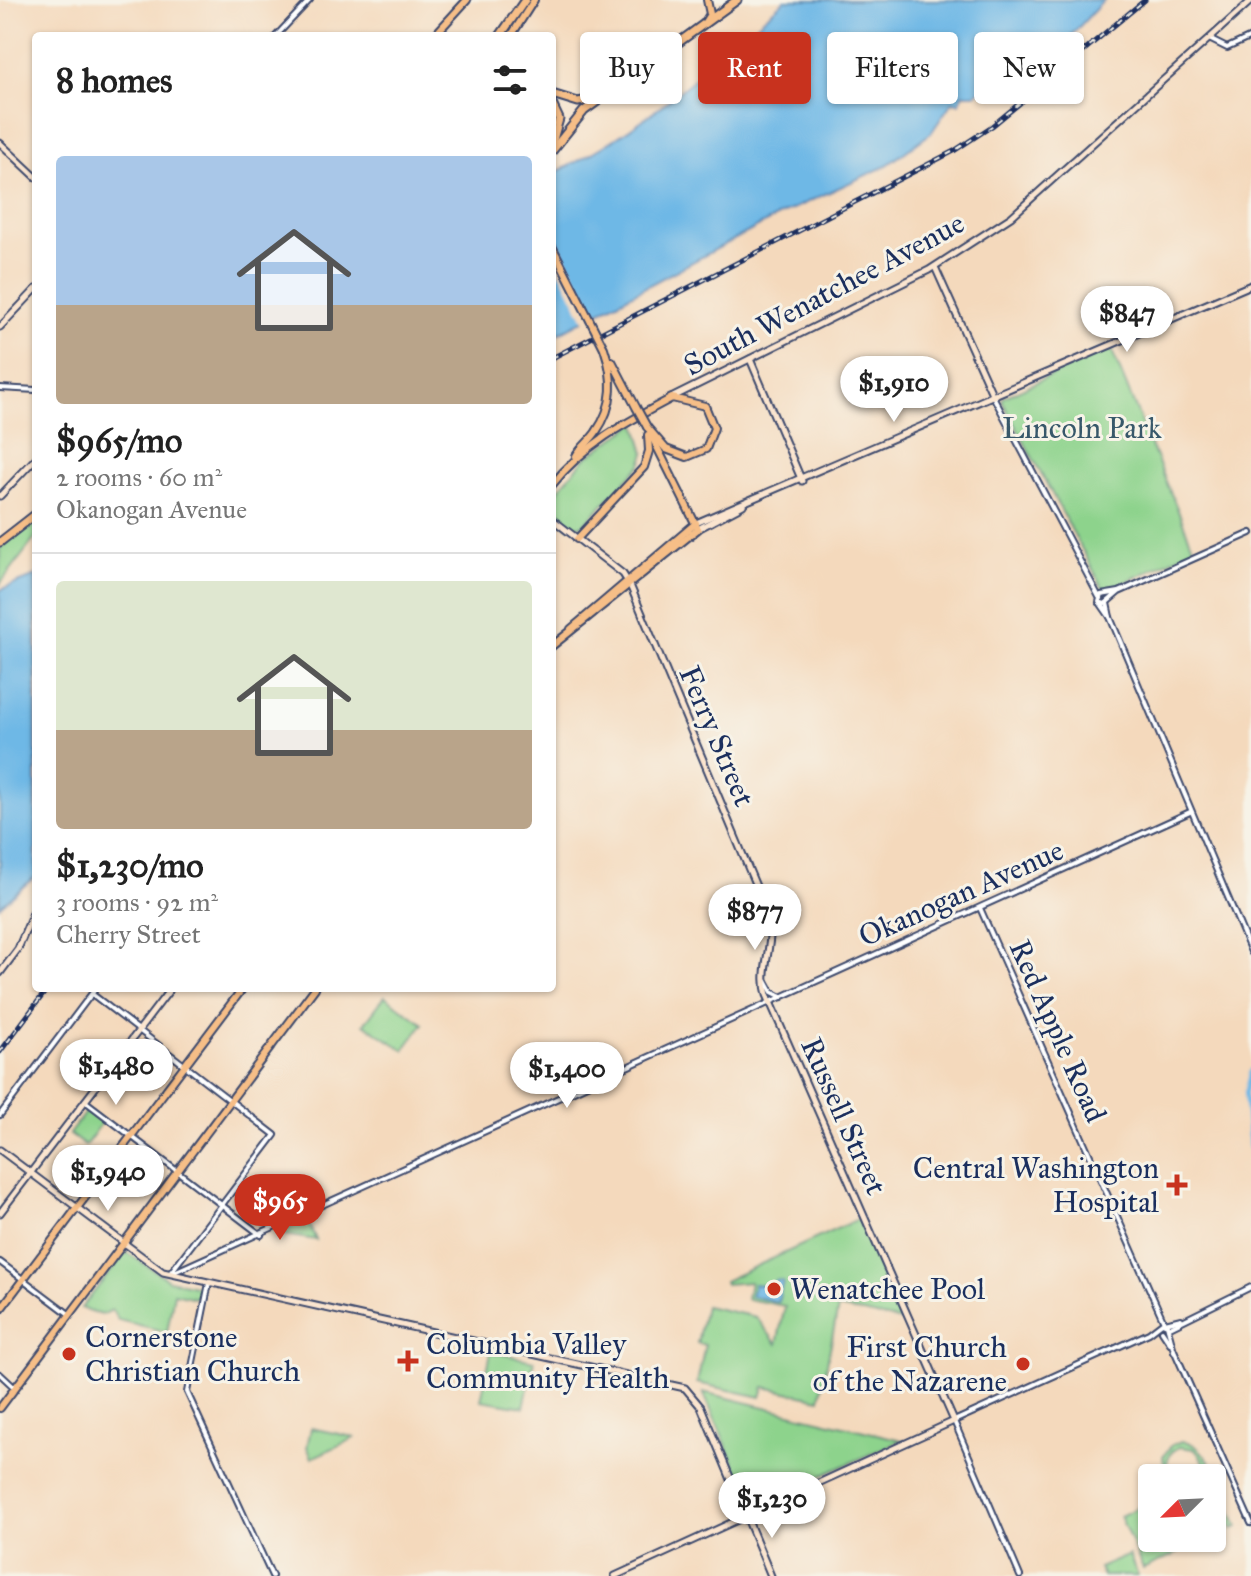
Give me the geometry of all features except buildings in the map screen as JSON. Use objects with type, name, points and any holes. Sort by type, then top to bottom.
[{"type":"highway","points":[[510,31],[529,0]]},
{"type":"highway","points":[[682,42],[737,0]]},
{"type":"highway","points":[[556,95],[580,101]]},
{"type":"highway","points":[[556,146],[577,117],[593,104]]},
{"type":"highway","points":[[0,542],[32,517]]},
{"type":"main road","points":[[438,32],[467,0]]},
{"type":"main road","points":[[698,31],[710,14],[707,0]]},
{"type":"main road","name":"South Wenatchee Avenue","points":[[556,480],[575,459],[613,430],[935,267],[1011,217],[1251,1]]},
{"type":"main road","points":[[0,143],[32,173]]},
{"type":"main road","points":[[556,254],[697,526]]},
{"type":"main road","points":[[935,267],[993,396]]},
{"type":"main road","points":[[556,643],[697,526],[1251,285]]},
{"type":"main road","points":[[0,327],[32,293]]},
{"type":"main road","points":[[575,459],[595,433],[609,406],[611,369],[604,348]]},
{"type":"main road","points":[[750,359],[802,481]]},
{"type":"main road","points":[[647,427],[674,454],[693,456],[706,449],[714,428],[709,411],[699,403],[672,398]]},
{"type":"main road","points":[[577,539],[644,467],[649,451],[647,427]]},
{"type":"main road","points":[[784,488],[795,473],[791,456]]},
{"type":"main road","points":[[0,496],[32,462]]},
{"type":"main road","name":"Ferry Street","points":[[556,522],[629,582],[768,915],[772,929],[764,978],[771,1003]]},
{"type":"main road","points":[[0,973],[18,949],[32,916]]},
{"type":"main road","points":[[0,1213],[168,992]]},
{"type":"main road","points":[[0,1310],[240,992]]},
{"type":"main road","points":[[0,1408],[312,992]]},
{"type":"main road","name":"Russell Street","points":[[771,1003],[954,1421]]},
{"type":"main road","points":[[0,1150],[122,1242],[170,1274],[674,1384],[693,1395],[701,1407],[771,1576]]},
{"type":"main road","points":[[615,1576],[954,1421]]},
{"type":"main road","points":[[738,1496],[751,1509],[761,1509]]},
{"type":"street","points":[[280,32],[310,0]]},
{"type":"street","points":[[1209,39],[1227,48],[1251,37]]},
{"type":"street","points":[[0,388],[32,390]]},
{"type":"street","points":[[993,396],[1104,599],[1190,812],[1251,952]]},
{"type":"street","points":[[1104,599],[1251,533]]},
{"type":"street","name":"Okanogan Avenue","points":[[170,1274],[1190,812]]},
{"type":"street","name":"Red Apple Road","points":[[980,908],[1251,1523]]},
{"type":"street","points":[[764,978],[772,992],[784,997]]},
{"type":"street","points":[[0,1115],[92,994],[275,1135],[170,1274]]},
{"type":"street","points":[[85,1101],[261,1235]]},
{"type":"street","points":[[0,1262],[69,1314]]},
{"type":"street","points":[[187,1278],[196,1264]]},
{"type":"street","points":[[209,1283],[187,1392],[272,1576]]},
{"type":"street","points":[[1020,1576],[954,1421],[1251,1287]]},
{"type":"street","points":[[0,1374],[15,1388]]},
{"type":"green space","name":"Lincoln Park","points":[[1108,349],[1112,351],[1194,549],[1105,592],[1002,401],[1004,397]]},
{"type":"green space","points":[[636,423],[645,453],[641,465],[583,525],[569,527],[556,517],[556,492],[585,458]]},
{"type":"green space","points":[[32,521],[32,542],[0,584],[0,548]]},
{"type":"green space","points":[[385,996],[423,1024],[404,1050],[364,1024]]},
{"type":"green space","points":[[86,1111],[103,1121],[85,1146],[69,1134]]},
{"type":"green space","points":[[307,1219],[316,1240],[284,1235],[284,1230]]},
{"type":"green space","points":[[858,1219],[903,1318],[901,1321],[838,1308],[820,1399],[764,1387],[761,1397],[697,1383],[705,1345],[697,1343],[705,1306],[756,1317],[777,1344],[785,1306],[747,1299],[750,1282],[725,1284],[724,1281]]},
{"type":"green space","points":[[126,1252],[169,1280],[199,1287],[196,1298],[174,1293],[167,1332],[118,1320],[112,1310],[102,1315],[81,1308]]},
{"type":"green space","points":[[491,1352],[534,1361],[524,1407],[481,1400]]},
{"type":"green space","points":[[703,1392],[902,1440],[753,1506]]},
{"type":"green space","points":[[311,1428],[355,1438],[312,1458],[307,1447]]},
{"type":"green space","points":[[1182,1441],[1192,1444],[1211,1464],[1205,1464],[1194,1449],[1180,1447],[1171,1453],[1167,1464],[1164,1464],[1163,1456],[1172,1445]]},
{"type":"green space","points":[[1226,1497],[1238,1527],[1233,1529],[1229,1522],[1226,1527]]},
{"type":"green space","points":[[1138,1508],[1138,1552],[1180,1552],[1143,1569],[1120,1516]]},
{"type":"green space","points":[[1129,1555],[1138,1576],[1103,1576],[1099,1568]]},
{"type":"water","points":[[785,0],[1104,0],[1074,32],[974,32],[974,94],[964,94],[959,103],[958,32],[827,32],[827,104],[951,104],[931,133],[886,166],[782,214],[556,335],[556,172],[616,139],[663,104],[682,104],[682,89],[698,75],[698,104],[811,104],[811,32],[748,32]]},
{"type":"water","points":[[32,578],[32,879],[0,906],[0,590]]},
{"type":"water","points":[[775,1280],[783,1281],[778,1302],[751,1296],[754,1284],[773,1288]]},
{"type":"pier","points":[[556,238],[597,319],[586,324],[556,264]]},
{"type":"waterway","points":[[1251,1070],[1245,1093],[1251,1162]]},
{"type":"railway","points":[[556,356],[954,151],[992,126],[1145,0]]},
{"type":"railway","points":[[0,1052],[45,992]]},
{"type":"place","name":"Central Washington Hospital","points":[[1177,1185]]},
{"type":"place","name":"Wenatchee Pool","points":[[774,1289]]},
{"type":"place","name":"Cornerstone Christian Church","points":[[69,1354]]},
{"type":"place","name":"Columbia Valley Community Health","points":[[408,1361]]},
{"type":"place","name":"First Church of the Nazarene","points":[[1023,1364]]}]
